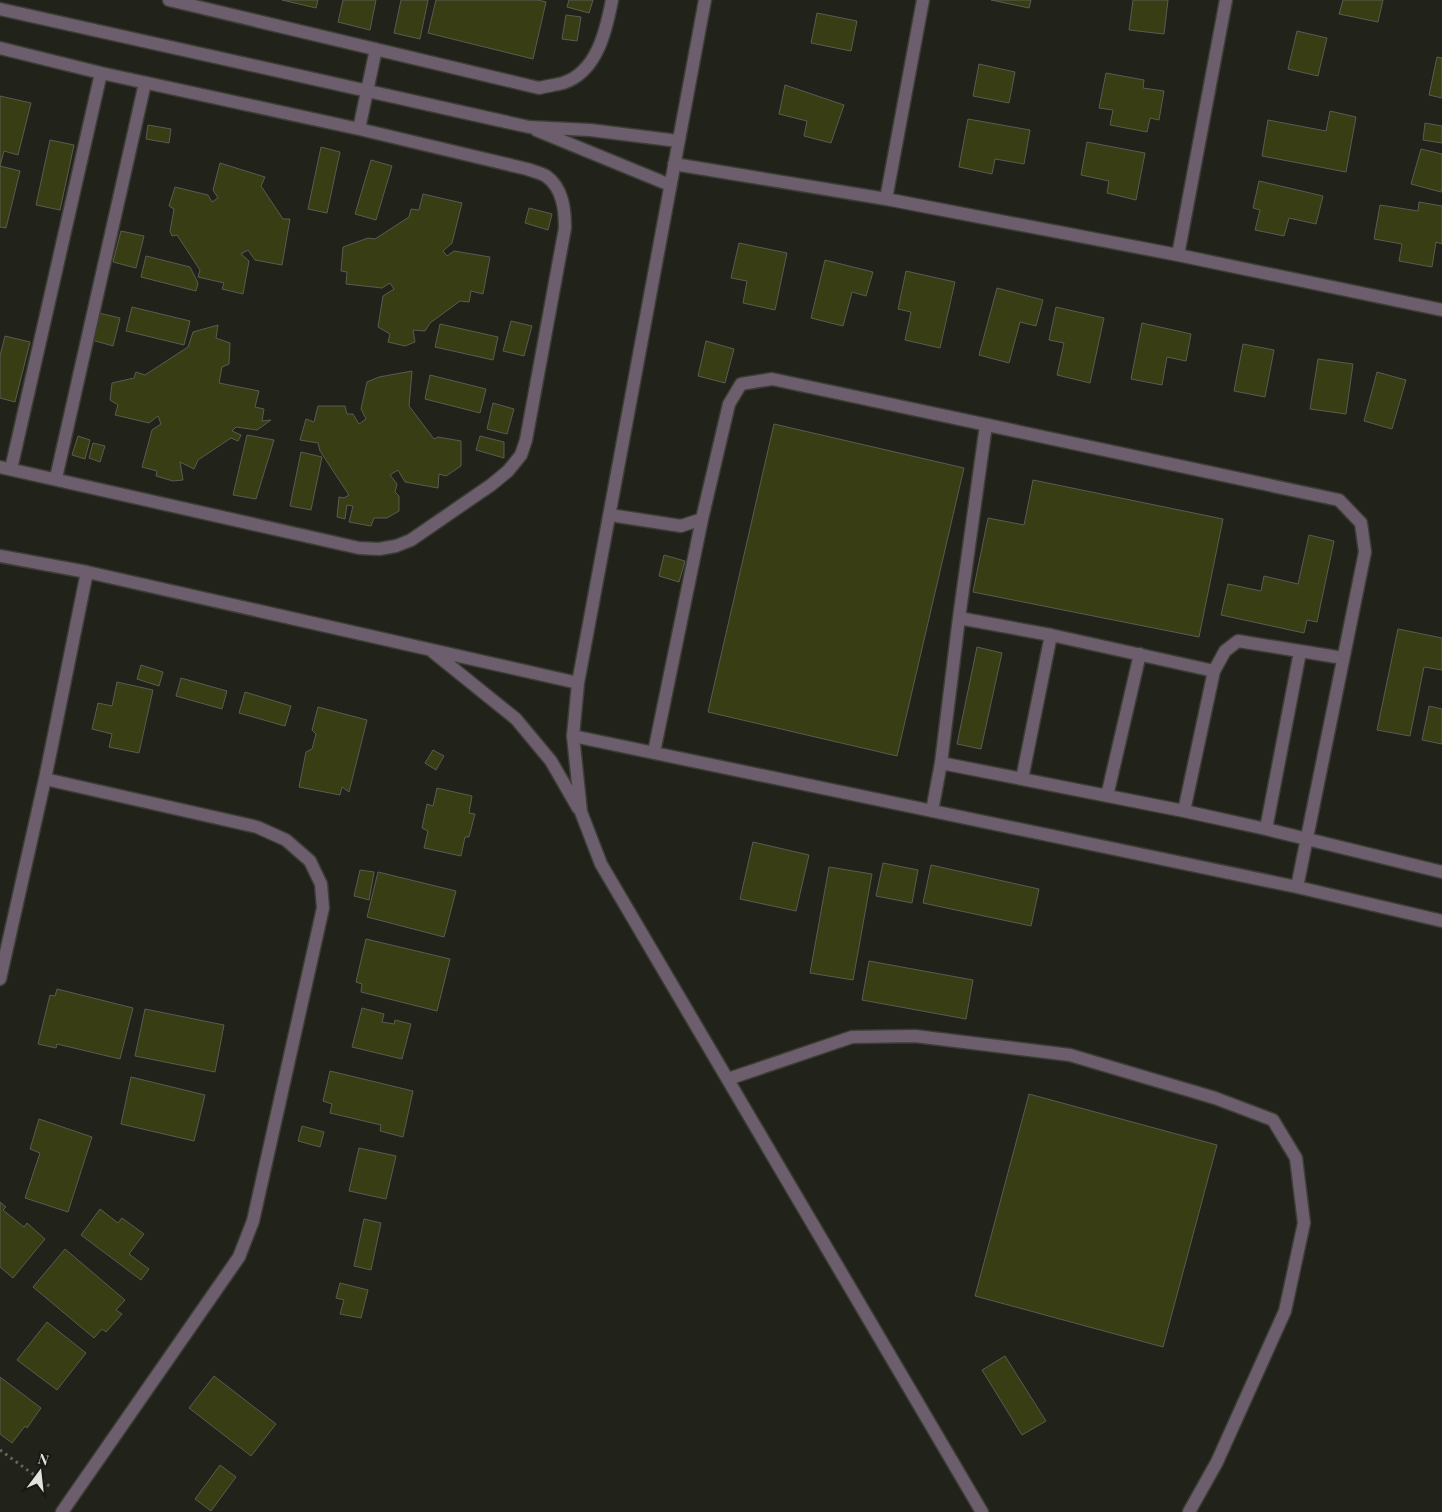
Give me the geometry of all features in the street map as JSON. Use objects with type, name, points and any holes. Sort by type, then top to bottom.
[{"type":"street","points":[[169,0],[540,88],[564,83],[584,71],[597,52],[612,0]]},
{"type":"street","points":[[581,812],[573,736],[578,683],[705,0]]},
{"type":"street","points":[[886,199],[924,0]]},
{"type":"street","points":[[1178,255],[1226,0]]},
{"type":"street","points":[[0,9],[530,127],[590,130],[678,141]]},
{"type":"street","points":[[0,48],[144,83],[360,129],[527,169],[546,176],[557,189],[565,208],[565,228],[526,440],[521,455],[508,471],[491,485],[411,540],[396,546],[379,549],[359,548],[5,468],[101,73]]},
{"type":"street","points":[[360,129],[376,49]]},
{"type":"street","points":[[56,478],[144,83]]},
{"type":"street","points":[[530,127],[670,186]]},
{"type":"street","points":[[674,164],[886,199],[1178,255],[1442,310]]},
{"type":"street","points":[[654,752],[702,519],[729,404],[741,384],[772,380],[1339,500],[1361,523],[1365,552],[1297,887]]},
{"type":"street","points":[[932,811],[941,763],[986,425]]},
{"type":"street","points":[[610,515],[681,526],[702,519]]},
{"type":"street","points":[[0,556],[87,572],[578,683]]},
{"type":"street","points":[[0,979],[45,779],[87,572]]},
{"type":"street","points":[[959,618],[1051,635],[1214,671]]},
{"type":"street","points":[[1022,779],[1051,635]]},
{"type":"street","points":[[1184,811],[1214,671],[1225,651],[1238,641],[1343,658]]},
{"type":"street","points":[[430,650],[516,719],[550,761],[581,812],[601,864],[982,1512]]},
{"type":"street","points":[[1266,829],[1300,652]]},
{"type":"street","points":[[1108,796],[1140,654]]},
{"type":"street","points":[[573,736],[1297,887],[1442,921]]},
{"type":"street","points":[[941,763],[1184,811],[1442,872]]},
{"type":"street","points":[[45,779],[257,827],[286,840],[310,861],[321,884],[323,908],[253,1221],[240,1257],[65,1507]]},
{"type":"street","points":[[728,1080],[852,1038],[915,1036],[1070,1055],[1214,1098],[1273,1120],[1296,1158],[1304,1224],[1300,1243],[1285,1311],[1217,1462],[1190,1512]]},
{"type":"path","points":[[0,1450],[65,1507]]},
{"type":"building","points":[[282,0],[318,0],[316,8]]},
{"type":"building","points":[[343,0],[376,0],[370,30],[338,22]]},
{"type":"building","points":[[401,0],[428,0],[420,39],[394,33]]},
{"type":"building","points":[[436,0],[538,0],[546,2],[533,59],[428,33]]},
{"type":"building","points":[[569,0],[593,0],[589,13],[567,7]]},
{"type":"building","points":[[991,0],[1031,0],[1029,8]]},
{"type":"building","points":[[1133,0],[1168,0],[1164,34],[1129,30]]},
{"type":"building","points":[[1343,0],[1383,0],[1378,22],[1339,14]]},
{"type":"building","points":[[817,13],[857,21],[851,51],[811,43]]},
{"type":"building","points":[[566,15],[581,17],[577,41],[562,39]]},
{"type":"building","points":[[1297,31],[1327,38],[1318,76],[1288,69]]},
{"type":"building","points":[[1437,57],[1442,58],[1442,98],[1429,95]]},
{"type":"building","points":[[979,64],[1015,72],[1009,103],[973,96]]},
{"type":"building","points":[[1106,73],[1144,80],[1143,88],[1164,91],[1159,120],[1150,118],[1147,132],[1110,125],[1113,110],[1099,108]]},
{"type":"building","points":[[785,85],[844,105],[831,143],[804,136],[807,121],[779,114]]},
{"type":"building","points":[[0,96],[31,103],[18,155],[4,151],[0,166]]},
{"type":"building","points":[[1330,111],[1356,117],[1346,172],[1262,156],[1268,120],[1326,131]]},
{"type":"building","points":[[968,119],[1030,130],[1024,164],[995,159],[992,174],[959,167]]},
{"type":"building","points":[[1425,123],[1442,126],[1442,143],[1423,140]]},
{"type":"building","points":[[148,125],[171,129],[169,143],[146,139]]},
{"type":"building","points":[[50,140],[74,145],[60,210],[36,205]]},
{"type":"building","points":[[1087,142],[1145,153],[1136,200],[1107,193],[1109,181],[1081,175]]},
{"type":"building","points":[[321,147],[340,152],[327,213],[308,209]]},
{"type":"building","points":[[1421,149],[1442,154],[1441,192],[1411,184]]},
{"type":"building","points":[[371,160],[392,166],[376,220],[355,214]]},
{"type":"building","points":[[220,163],[265,177],[261,186],[283,219],[290,219],[282,265],[255,260],[248,250],[241,254],[249,261],[243,294],[222,289],[224,283],[198,277],[200,270],[177,235],[172,236],[170,231],[174,209],[169,206],[175,187],[208,195],[212,202],[218,198],[213,190]]},
{"type":"building","points":[[0,166],[20,171],[6,228],[0,227]]},
{"type":"building","points":[[1259,181],[1323,196],[1316,224],[1289,218],[1284,236],[1255,230],[1260,210],[1253,208]]},
{"type":"building","points":[[423,194],[462,203],[452,243],[443,251],[447,256],[454,251],[490,257],[483,294],[471,291],[469,302],[460,301],[430,323],[425,331],[413,330],[415,342],[405,346],[388,342],[390,334],[378,327],[383,296],[394,289],[390,283],[382,288],[346,284],[347,272],[341,271],[343,247],[368,238],[375,239],[409,217],[411,209],[419,210]]},
{"type":"building","points":[[1419,202],[1442,206],[1442,244],[1436,242],[1432,267],[1399,261],[1402,244],[1374,239],[1380,205],[1418,211]]},
{"type":"building","points":[[529,208],[552,214],[548,230],[525,223]]},
{"type":"building","points":[[121,231],[144,236],[136,268],[113,262]]},
{"type":"building","points":[[739,243],[787,253],[775,310],[743,303],[747,281],[731,278]]},
{"type":"building","points":[[146,256],[190,267],[198,283],[196,291],[141,277]]},
{"type":"building","points":[[825,260],[873,272],[866,296],[852,292],[843,326],[811,318]]},
{"type":"building","points":[[906,271],[955,282],[940,348],[905,340],[911,312],[898,309]]},
{"type":"building","points":[[997,288],[1043,300],[1036,326],[1020,322],[1009,363],[979,355]]},
{"type":"building","points":[[132,307],[190,321],[184,345],[126,331]]},
{"type":"building","points":[[1056,307],[1104,318],[1090,383],[1057,375],[1064,343],[1049,340]]},
{"type":"building","points":[[99,313],[120,318],[113,346],[92,340]]},
{"type":"building","points":[[511,321],[532,326],[524,356],[503,351]]},
{"type":"building","points":[[1142,323],[1191,334],[1186,361],[1167,357],[1162,385],[1131,379]]},
{"type":"building","points":[[440,324],[498,337],[493,360],[435,347]]},
{"type":"building","points":[[218,325],[216,338],[230,343],[229,364],[222,367],[219,383],[259,391],[255,407],[264,409],[262,421],[271,420],[257,430],[236,427],[232,431],[241,435],[238,441],[231,438],[198,460],[194,469],[180,462],[183,480],[173,481],[156,476],[157,471],[142,467],[152,430],[161,424],[158,416],[149,423],[115,415],[118,405],[110,400],[112,383],[134,378],[136,372],[145,375],[188,347],[193,332]]},
{"type":"building","points":[[5,336],[30,342],[15,402],[0,398],[0,356]]},
{"type":"building","points":[[706,341],[734,349],[725,383],[698,376]]},
{"type":"building","points":[[1243,344],[1274,350],[1265,397],[1234,391]]},
{"type":"building","points":[[1318,359],[1353,364],[1346,414],[1310,409]]},
{"type":"building","points":[[412,371],[409,406],[434,439],[438,437],[461,441],[461,466],[446,476],[439,474],[438,488],[405,482],[398,470],[390,475],[397,484],[395,492],[399,496],[399,511],[387,518],[374,518],[371,526],[349,522],[353,506],[347,505],[345,519],[337,517],[339,497],[344,498],[349,495],[320,451],[318,443],[300,440],[306,419],[314,422],[318,406],[345,406],[347,414],[353,414],[359,424],[366,419],[361,409],[367,382],[379,377]]},
{"type":"building","points":[[1377,372],[1406,380],[1392,429],[1364,421]]},
{"type":"building","points":[[430,375],[486,389],[480,413],[425,399]]},
{"type":"building","points":[[493,403],[514,409],[507,434],[487,429]]},
{"type":"building","points":[[774,424],[964,468],[897,756],[708,712]]},
{"type":"building","points":[[247,435],[274,440],[256,499],[233,495]]},
{"type":"building","points":[[78,436],[90,440],[85,459],[72,455]]},
{"type":"building","points":[[480,436],[504,442],[504,458],[476,450]]},
{"type":"building","points":[[93,443],[105,446],[100,462],[89,458]]},
{"type":"building","points":[[301,452],[322,457],[311,510],[290,506]]},
{"type":"building","points":[[1033,480],[1223,519],[1199,637],[973,592],[988,518],[1024,525]]},
{"type":"building","points":[[1309,535],[1334,541],[1317,622],[1307,620],[1304,633],[1221,615],[1228,584],[1261,591],[1264,576],[1298,584]]},
{"type":"building","points":[[664,555],[685,561],[679,582],[659,576]]},
{"type":"building","points":[[1398,629],[1442,638],[1442,670],[1424,667],[1410,736],[1377,730]]},
{"type":"building","points":[[977,647],[1002,653],[981,749],[957,744]]},
{"type":"building","points":[[141,665],[163,672],[159,686],[137,679]]},
{"type":"building","points":[[181,678],[227,691],[222,709],[176,696]]},
{"type":"building","points":[[117,682],[153,690],[139,753],[109,747],[112,734],[92,729],[98,703],[112,706]]},
{"type":"building","points":[[245,692],[291,706],[285,726],[239,713]]},
{"type":"building","points":[[1429,706],[1442,709],[1442,744],[1422,740]]},
{"type":"building","points":[[318,707],[367,720],[349,792],[342,787],[340,795],[299,787],[306,752],[312,749],[316,734],[312,730]]},
{"type":"building","points":[[433,750],[444,756],[436,770],[425,763]]},
{"type":"building","points":[[437,788],[472,796],[469,813],[475,814],[469,837],[465,837],[461,856],[424,848],[428,831],[422,828],[427,804],[433,806]]},
{"type":"building","points":[[753,842],[809,855],[796,911],[740,899]]},
{"type":"building","points":[[883,863],[918,870],[912,903],[876,896]]},
{"type":"building","points":[[931,865],[1039,889],[1031,926],[923,903]]},
{"type":"building","points":[[829,867],[872,874],[853,980],[810,973]]},
{"type":"building","points":[[360,870],[374,872],[369,900],[354,896]]},
{"type":"building","points":[[378,872],[456,891],[444,937],[367,917]]},
{"type":"building","points":[[366,939],[450,959],[437,1011],[361,992],[362,984],[356,982]]},
{"type":"building","points":[[869,961],[973,980],[966,1019],[862,1000]]},
{"type":"building","points":[[57,989],[133,1008],[120,1059],[57,1044],[56,1048],[38,1044],[50,995],[55,996]]},
{"type":"building","points":[[362,1008],[384,1014],[382,1022],[394,1024],[395,1020],[411,1024],[402,1059],[352,1047]]},
{"type":"building","points":[[145,1009],[224,1025],[215,1072],[135,1056]]},
{"type":"building","points":[[330,1071],[413,1091],[403,1137],[380,1131],[381,1125],[330,1113],[332,1104],[323,1101]]},
{"type":"building","points":[[131,1077],[205,1095],[194,1141],[121,1124]]},
{"type":"building","points":[[1029,1094],[1217,1145],[1163,1347],[975,1296]]},
{"type":"building","points":[[39,1119],[92,1137],[68,1212],[25,1198],[40,1153],[30,1149]]},
{"type":"building","points":[[302,1126],[324,1132],[320,1147],[298,1141]]},
{"type":"building","points":[[359,1148],[396,1156],[386,1199],[349,1191]]},
{"type":"building","points":[[0,1202],[6,1207],[3,1210],[24,1227],[27,1223],[45,1239],[13,1278],[0,1267]]},
{"type":"building","points":[[100,1209],[118,1223],[122,1218],[144,1234],[129,1254],[149,1269],[141,1280],[81,1235]]},
{"type":"building","points":[[364,1219],[381,1223],[371,1270],[354,1266]]},
{"type":"building","points":[[65,1249],[125,1300],[116,1310],[122,1314],[106,1332],[102,1329],[94,1338],[33,1287]]},
{"type":"building","points":[[340,1283],[368,1290],[361,1318],[340,1314],[344,1300],[336,1298]]},
{"type":"building","points":[[47,1322],[86,1353],[57,1390],[17,1360]]},
{"type":"building","points":[[1005,1356],[1046,1421],[1022,1435],[982,1370]]},
{"type":"building","points":[[214,1376],[276,1424],[251,1456],[189,1408]]},
{"type":"building","points":[[0,1377],[41,1408],[27,1428],[25,1426],[12,1443],[0,1434]]},
{"type":"building","points":[[220,1465],[236,1477],[211,1511],[195,1499]]}]
